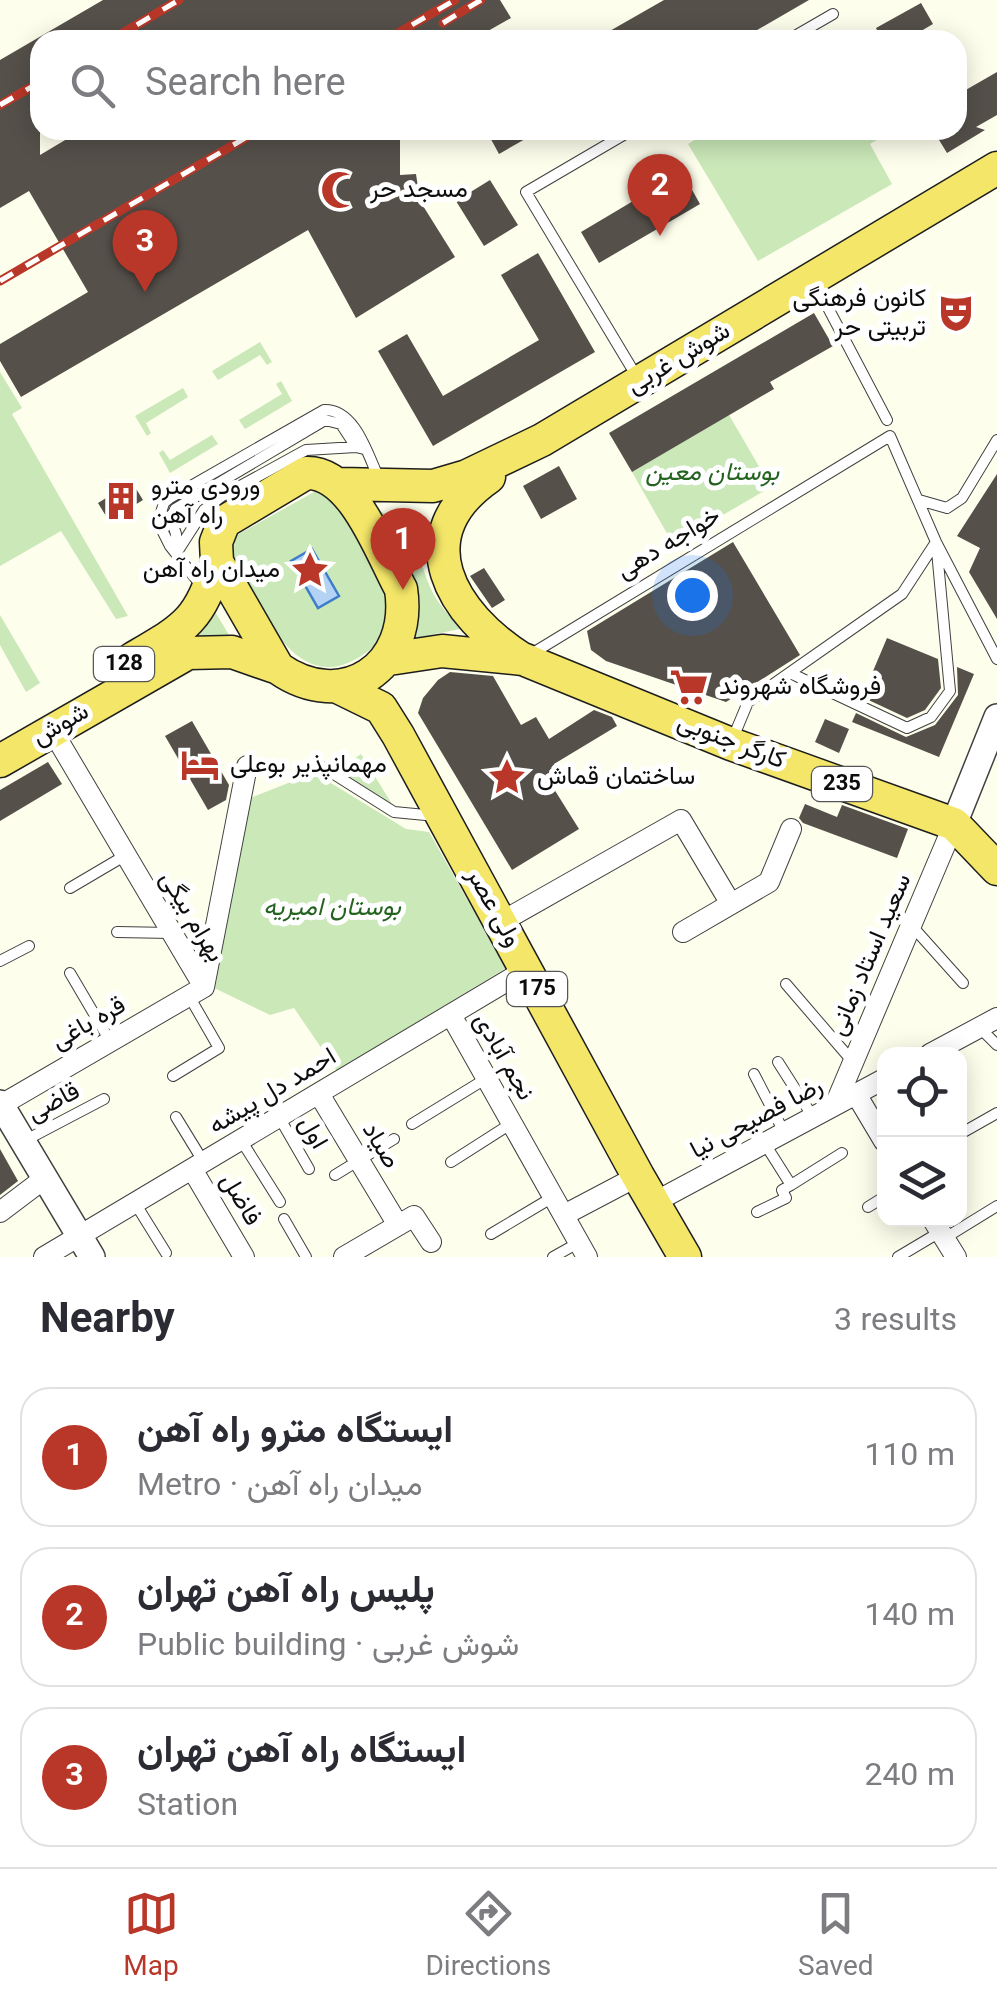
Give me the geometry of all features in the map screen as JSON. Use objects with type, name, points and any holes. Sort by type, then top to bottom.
[{"type":"main road","name":"شوش غربی","points":[[340,484],[433,486],[455,480],[542,440],[997,168]]},
{"type":"main road","points":[[523,660],[492,637],[459,598],[445,566],[443,548],[448,521],[462,498],[542,440]]},
{"type":"main road","points":[[306,473],[325,474],[340,484],[350,495],[401,589],[403,622],[389,659],[371,673],[338,687],[315,686],[278,668],[212,577],[216,542],[229,518],[306,473]]},
{"type":"main road","name":"شوش","points":[[0,738],[181,630],[192,620],[212,577]]},
{"type":"main road","name":"شوش","points":[[0,761],[174,660],[203,651],[232,652],[278,668]]},
{"type":"main road","name":"کارگر جنوبی","points":[[389,659],[442,651],[523,660],[731,744],[958,813],[997,838]]},
{"type":"main road","name":"ولی عصر","points":[[338,687],[381,708],[658,1193],[685,1257]]},
{"type":"main road","name":"کارگر جنوبی","points":[[958,813],[997,869]]},
{"type":"street","points":[[958,813],[997,717]]},
{"type":"street","name":"بهرام بیگی","points":[[52,730],[172,933],[196,991]]},
{"type":"street","name":"بهرام بیگی","points":[[196,991],[247,766]]},
{"type":"street","name":"سعید استاد زمانی","points":[[835,1105],[958,813]]},
{"type":"street","points":[[505,920],[681,820],[731,904]]},
{"type":"street","points":[[683,932],[769,882],[791,830]]},
{"type":"street","name":"احمد دل پیشه","points":[[44,1257],[86,1246],[135,1203],[527,969]]},
{"type":"street","name":"قره باغی","points":[[0,1104],[196,991]]},
{"type":"street","name":"نجم آبادی","points":[[451,1015],[583,1250]]},
{"type":"street","points":[[943,1047],[988,1023]]},
{"type":"street","name":"رضا فصیحی نیا","points":[[658,1193],[764,1143],[877,1082]]},
{"type":"street","name":"صیاد","points":[[319,1094],[398,1224]]},
{"type":"street","points":[[856,1094],[882,1137]]},
{"type":"street","points":[[0,1104],[86,1246]]},
{"type":"street","name":"فاضل","points":[[198,1166],[244,1257]]},
{"type":"street","points":[[0,1212],[45,1178]]},
{"type":"street","points":[[558,1206],[658,1193]]},
{"type":"street","points":[[344,1257],[377,1249],[398,1224],[414,1216],[431,1242]]},
{"type":"lane","points":[[805,30],[833,14]]},
{"type":"lane","points":[[615,140],[526,192],[640,382]]},
{"type":"lane","points":[[812,278],[887,420]]},
{"type":"lane","points":[[212,577],[176,554],[158,522],[164,503],[324,410],[336,410],[348,417],[360,448],[383,486]]},
{"type":"lane","name":"خواجه دهی","points":[[523,660],[890,436],[919,500]]},
{"type":"lane","points":[[919,500],[947,508],[962,498],[997,440]]},
{"type":"lane","points":[[176,554],[204,510],[222,496],[306,450],[360,448]]},
{"type":"lane","points":[[919,500],[936,542],[997,659]]},
{"type":"lane","points":[[731,744],[748,702],[902,594],[936,542]]},
{"type":"lane","points":[[790,673],[907,728],[931,717],[950,691],[936,542]]},
{"type":"lane","points":[[321,766],[394,812],[443,817]]},
{"type":"lane","points":[[70,888],[126,855]]},
{"type":"lane","points":[[505,920],[588,1056]]},
{"type":"lane","points":[[911,926],[962,983]]},
{"type":"lane","points":[[117,932],[172,933]]},
{"type":"lane","points":[[0,961],[29,946]]},
{"type":"lane","points":[[70,973],[110,1041]]},
{"type":"lane","points":[[786,984],[853,1062]]},
{"type":"lane","points":[[174,1076],[219,1048],[196,991]]},
{"type":"lane","points":[[988,1023],[997,1046]]},
{"type":"lane","points":[[778,1062],[813,1117]]},
{"type":"lane","points":[[754,1074],[784,1132]]},
{"type":"lane","points":[[412,1124],[487,1078]]},
{"type":"lane","name":"قاضی","points":[[23,1142],[104,1099]]},
{"type":"lane","points":[[967,1130],[997,1113]]},
{"type":"lane","points":[[176,1117],[198,1166]]},
{"type":"lane","name":"اول","points":[[279,1117],[309,1169]]},
{"type":"lane","name":"نجم آبادی","points":[[450,1162],[512,1124]]},
{"type":"lane","name":"اول","points":[[335,1175],[394,1139]]},
{"type":"lane","points":[[241,1140],[280,1202]]},
{"type":"lane","points":[[764,1143],[791,1186]]},
{"type":"lane","points":[[757,1212],[786,1198],[782,1190],[842,1153]]},
{"type":"lane","points":[[868,1207],[877,1201]]},
{"type":"lane","points":[[135,1203],[166,1253]]},
{"type":"lane","points":[[491,1234],[558,1206]]},
{"type":"lane","points":[[898,1257],[997,1206]]},
{"type":"lane","points":[[284,1219],[306,1257]]},
{"type":"lane","points":[[553,1257],[583,1250]]},
{"type":"green space","points":[[694,140],[877,140],[870,144],[892,184],[758,261],[688,144]]},
{"type":"green space","points":[[260,342],[272,362],[267,365],[260,355],[218,380],[212,371]]},
{"type":"green space","points":[[0,372],[22,408],[12,414],[128,616],[116,619],[61,531],[0,566]]},
{"type":"green space","points":[[281,381],[292,401],[245,429],[239,420],[282,394],[276,384]]},
{"type":"green space","points":[[183,388],[188,397],[146,423],[151,433],[147,436],[135,416]]},
{"type":"green space","name":"بوستان معین","points":[[729,415],[771,487],[673,544],[632,472]]},
{"type":"green space","points":[[212,435],[218,444],[170,473],[159,453],[163,450],[170,460]]},
{"type":"green space","name":"میدان راه آهن","points":[[325,490],[338,497],[389,582],[384,637],[356,659],[332,667],[310,663],[291,650],[259,608],[231,559],[237,535],[314,492]]},
{"type":"green space","points":[[364,502],[387,515],[412,515],[426,578],[441,606],[465,628],[406,640]]},
{"type":"green space","points":[[214,610],[229,635],[194,640],[194,633]]},
{"type":"green space","points":[[0,615],[40,683],[26,692],[0,645]]},
{"type":"green space","points":[[361,754],[392,804],[336,771]]},
{"type":"green space","name":"بوستان امیریه","points":[[306,776],[321,777],[406,829],[429,832],[506,968],[337,1071],[294,1008],[270,1015],[206,984],[245,800]]},
{"type":"water","points":[[312,549],[339,596],[318,608],[291,561]]},
{"type":"building","points":[[103,0],[500,0],[511,18],[490,30],[52,30]]},
{"type":"building","points":[[664,0],[809,0],[757,30],[612,30]]},
{"type":"building","points":[[921,3],[933,24],[923,30],[876,28]]},
{"type":"building","points":[[30,43],[30,140],[40,140],[40,155],[65,140],[400,140],[400,175],[416,174],[420,201],[455,257],[356,318],[308,230],[21,397],[0,361],[0,344],[88,292],[29,191],[0,208],[0,60]]},
{"type":"building","points":[[997,72],[997,115],[976,127],[985,130],[947,153],[939,140],[967,140],[967,89]]},
{"type":"building","points":[[491,140],[524,140],[499,154]]},
{"type":"building","points":[[682,172],[700,204],[599,263],[581,232]]},
{"type":"building","points":[[490,180],[518,225],[484,246],[456,201]]},
{"type":"building","points":[[538,253],[595,352],[433,446],[378,351],[407,334],[443,396],[539,340],[501,275]]},
{"type":"building","points":[[814,313],[833,346],[770,382],[774,389],[632,472],[609,433]]},
{"type":"building","points":[[559,466],[577,499],[541,519],[523,486]]},
{"type":"building","points":[[997,474],[997,619],[969,572],[980,548],[957,536]]},
{"type":"building","name":"ورودی مترو راه آهن","points":[[132,482],[143,500],[109,521],[98,503]]},
{"type":"building","points":[[733,542],[800,655],[726,702],[606,661],[591,650],[587,631]]},
{"type":"building","points":[[484,568],[505,600],[492,608],[470,576]]},
{"type":"building","points":[[887,638],[938,659],[941,688],[925,710],[907,718],[862,697]]},
{"type":"building","points":[[957,667],[974,674],[939,757],[852,722],[856,713],[906,737],[935,725],[958,695]]},
{"type":"building","points":[[450,672],[493,676],[521,725],[536,717],[549,739],[594,710],[612,717],[617,726],[554,764],[560,774],[549,781],[579,829],[512,870],[418,713],[423,698]]},
{"type":"building","points":[[825,719],[849,729],[839,753],[815,742]]},
{"type":"building","name":"مهمانپذیر بوعلی","points":[[192,721],[229,785],[226,800],[208,810],[165,736]]},
{"type":"building","points":[[48,762],[62,784],[0,821],[0,790]]},
{"type":"building","points":[[805,804],[837,817],[842,805],[908,829],[897,858],[803,823],[799,818]]},
{"type":"building","points":[[0,1149],[18,1181],[0,1195]]},
{"type":"railway","points":[[128,30],[179,0]]},
{"type":"railway","points":[[403,30],[455,0]]},
{"type":"railway","points":[[443,23],[481,0]]},
{"type":"railway","points":[[0,105],[30,88]]},
{"type":"railway","points":[[0,281],[242,140]]},
{"type":"place","name":"مسجد حر","points":[[340,190]]},
{"type":"place","name":"پلیس راه آهن تهران","points":[[660,236]]},
{"type":"place","name":"ایستگاه راه آهن تهران","points":[[145,292]]},
{"type":"place","name":"کانون فرهنگی تربیتی حر","points":[[956,313]]},
{"type":"place","name":"ورودی مترو راه آهن","points":[[121,501]]},
{"type":"place","name":"میدان راه آهن","points":[[310,570]]},
{"type":"place","name":"ایستگاه مترو راه آهن","points":[[403,590]]},
{"type":"place","name":"فروشگاه شهروند","points":[[689,687]]},
{"type":"place","name":"مهمانپذیر بوعلی","points":[[200,765]]},
{"type":"place","name":"ساختمان قماش","points":[[507,777]]}]
